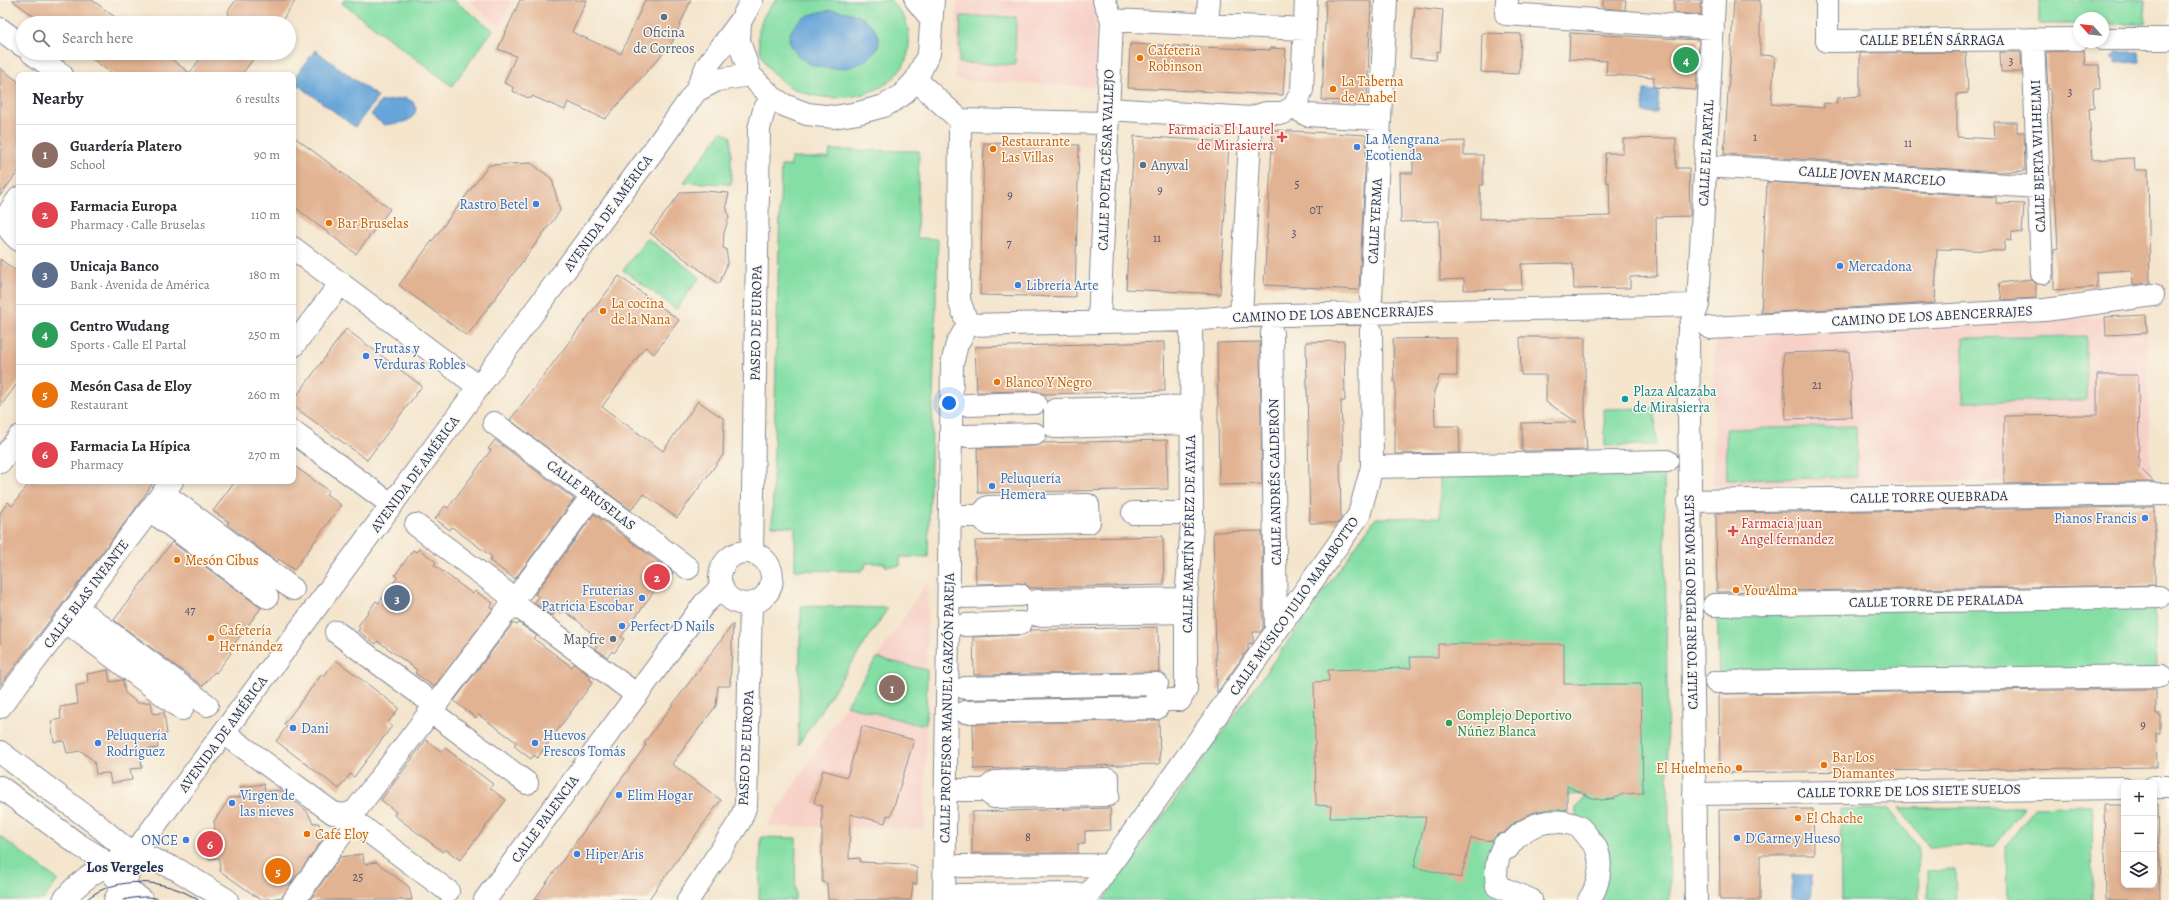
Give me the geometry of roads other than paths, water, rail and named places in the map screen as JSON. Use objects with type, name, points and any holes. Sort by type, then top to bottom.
[{"type":"street","name":"AVENIDA DE AMÉRICA","points":[[119,893],[133,855],[696,91],[707,66],[740,22],[752,0]]},
{"type":"street","points":[[740,22],[739,41],[750,75],[772,97],[784,105],[807,114],[834,117],[858,113],[884,106],[901,96],[916,80],[929,53],[933,10],[916,0]]},
{"type":"street","points":[[1207,24],[1209,0]]},
{"type":"street","points":[[916,80],[960,120],[1107,116],[1250,118],[1266,113],[1283,113],[1294,107],[1302,90],[1306,0]]},
{"type":"street","name":"CALLE YERMA","points":[[1371,298],[1373,119],[1386,0]]},
{"type":"street","points":[[1507,0],[1506,14],[1713,28]]},
{"type":"street","name":"CALLE EL PARTAL","points":[[1698,305],[1714,0]]},
{"type":"street","name":"CALLE BELÉN SÁRRAGA","points":[[1827,0],[1827,41],[2073,39]]},
{"type":"street","points":[[1108,10],[1207,24],[1305,29]]},
{"type":"street","name":"CALLE POETA CÉSAR VALLEJO","points":[[1099,322],[1107,116],[1108,10]]},
{"type":"street","points":[[0,29],[16,41]]},
{"type":"street","name":"CALLE BERTA WILHELMI","points":[[2033,39],[2042,273]]},
{"type":"street","points":[[2109,39],[2169,39]]},
{"type":"street","points":[[42,60],[58,72]]},
{"type":"street","name":"AVENIDA DE AMÉRICA","points":[[696,91],[717,80],[750,75]]},
{"type":"street","name":"PASEO DE EUROPA","points":[[752,553],[759,129],[764,110],[772,97]]},
{"type":"street","points":[[1294,107],[1307,115],[1373,119]]},
{"type":"street","points":[[1242,316],[1250,118]]},
{"type":"street","points":[[960,120],[959,300],[968,326]]},
{"type":"street","name":"CALLE JOVEN MARCELO","points":[[1705,166],[2039,187]]},
{"type":"street","points":[[16,202],[5,216],[4,224],[8,232],[16,238]]},
{"type":"street","points":[[296,250],[479,387]]},
{"type":"street","points":[[296,342],[340,283]]},
{"type":"street","name":"CAMINO DE LOS ABENCERRAJES","points":[[1710,328],[2044,310],[2153,295]]},
{"type":"street","name":"CAMINO DE LOS ABENCERRAJES","points":[[968,326],[1191,320],[1242,316],[1698,305]]},
{"type":"street","name":"CALLE TORRE PEDRO DE MORALES","points":[[1696,900],[1689,501],[1689,330],[1698,305]]},
{"type":"street","name":"CALLE MARTÍN PÉREZ DE AYALA","points":[[1157,697],[1180,700],[1186,689],[1186,605],[1192,512],[1191,320]]},
{"type":"street","name":"CALLE PROFESOR MANUEL GARZÓN PAREJA","points":[[968,326],[957,344],[952,364],[946,790],[952,898],[1087,897]]},
{"type":"street","points":[[1371,331],[1372,467],[1667,461]]},
{"type":"street","name":"CALLE ANDRÉS CALDERÓN","points":[[1272,333],[1276,631]]},
{"type":"street","points":[[968,404],[1035,403]]},
{"type":"street","points":[[1055,410],[1192,415],[1055,427],[1055,410]]},
{"type":"street","name":"CALLE BRUSELAS","points":[[494,422],[688,568]]},
{"type":"street","points":[[296,434],[392,505]]},
{"type":"street","points":[[967,436],[1035,434]]},
{"type":"street","points":[[0,462],[16,441]]},
{"type":"street","name":"CALLE MÚSICO JULIO MARABOTTO","points":[[1087,897],[1359,515],[1372,467]]},
{"type":"street","name":"CALLE TORRE QUEBRADA","points":[[1689,501],[2169,494]]},
{"type":"street","points":[[162,495],[294,589]]},
{"type":"street","points":[[162,495],[267,597]]},
{"type":"street","name":"CALLE BLAS INFANTE","points":[[0,707],[162,495]]},
{"type":"street","points":[[294,900],[348,824],[356,810],[504,616],[515,597],[592,496]]},
{"type":"street","points":[[1133,513],[1192,512]]},
{"type":"street","points":[[950,516],[980,516]]},
{"type":"street","points":[[416,525],[515,597],[520,608],[637,695]]},
{"type":"street","points":[[752,553],[761,556],[767,562],[772,579],[771,587],[766,595],[751,604],[743,604],[730,599],[722,587],[721,571],[725,564],[737,554],[752,553]]},
{"type":"street","name":"CALLE PALENCIA","points":[[485,900],[704,604],[722,587]]},
{"type":"street","name":"CALLE PROFESOR MANUEL GARZÓN PAREJA","points":[[965,596],[1020,595]]},
{"type":"street","name":"CALLE TORRE DE PERALADA","points":[[1714,605],[2158,597]]},
{"type":"street","points":[[1037,601],[1186,605],[1037,615],[1037,601]]},
{"type":"street","name":"PASEO DE EUROPA","points":[[688,900],[740,821],[746,805],[751,604]]},
{"type":"street","points":[[71,614],[207,706]]},
{"type":"street","points":[[71,614],[182,709]]},
{"type":"street","name":"CALLE PROFESOR MANUEL GARZÓN PAREJA","points":[[965,625],[1021,623]]},
{"type":"street","points":[[336,632],[527,783]]},
{"type":"street","points":[[1716,682],[2160,676]]},
{"type":"street","points":[[965,688],[1157,697]]},
{"type":"street","points":[[965,712],[1157,697]]},
{"type":"street","points":[[224,732],[348,824],[448,891]]},
{"type":"street","points":[[0,752],[95,823],[133,855]]},
{"type":"street","points":[[0,786],[79,845],[99,857],[106,864],[119,893],[142,900]]},
{"type":"street","points":[[2157,787],[2169,787]]},
{"type":"street","name":"CALLE TORRE DE LOS SIETE SUELOS","points":[[1694,794],[2121,788]]},
{"type":"street","points":[[946,790],[986,790]]},
{"type":"street","points":[[1531,900],[1497,886],[1495,870],[1499,853],[1504,845],[1508,848],[1519,834],[1528,828],[1537,824],[1553,822],[1576,825],[1584,831],[1598,850],[1599,874],[1594,893],[1589,900]]},
{"type":"street","points":[[79,845],[86,879]]},
{"type":"street","points":[[64,900],[86,879],[106,864],[133,855],[150,858],[178,870],[202,883],[227,900]]},
{"type":"street","points":[[960,866],[1110,865]]},
{"type":"water","points":[[833,10],[849,13],[863,18],[874,28],[879,44],[871,55],[860,63],[846,68],[831,69],[816,66],[803,60],[794,50],[789,37],[796,24],[800,20],[812,14]]},
{"type":"water","points":[[315,50],[378,97],[355,127],[296,83],[296,77]]},
{"type":"water","points":[[2116,52],[2139,52],[2140,62],[2116,63],[2116,60],[2111,57],[2116,55]]},
{"type":"water","points":[[1644,90],[1659,91],[1657,113],[1643,112]]},
{"type":"water","points":[[406,98],[413,102],[416,109],[412,118],[404,122],[384,125],[371,115],[380,102]]},
{"type":"water","points":[[1792,875],[1811,875],[1811,899],[1792,899]]},
{"type":"tram line","points":[[86,900],[98,892],[112,886],[142,882],[172,887],[198,900]]},
{"type":"tram line","points":[[123,900],[143,897],[152,897],[161,900]]},
{"type":"place","name":"Oficina de Correos","points":[[664,17]]},
{"type":"place","name":"Cafetería Robinson","points":[[1140,58]]},
{"type":"place","name":"Centro Wudang","points":[[1686,60]]},
{"type":"place","name":"La Taberna de Anabel","points":[[1333,89]]},
{"type":"place","name":"Farmacia El Laurel de Mirasierra","points":[[1282,137]]},
{"type":"place","name":"La Mengrana Ecotienda","points":[[1357,147]]},
{"type":"place","name":"Restaurante Las Villas","points":[[993,149]]},
{"type":"place","name":"Anyval","points":[[1143,165]]},
{"type":"place","name":"Rastro Betel","points":[[536,204]]},
{"type":"place","name":"Bar Bruselas","points":[[329,223]]},
{"type":"place","name":"Mercadona","points":[[1840,266]]},
{"type":"place","name":"Librería Arte","points":[[1018,285]]},
{"type":"place","name":"La cocina de la Nana","points":[[603,311]]},
{"type":"place","name":"Frutas y Verduras Robles","points":[[366,356]]},
{"type":"place","name":"Blanco Y Negro","points":[[997,382]]},
{"type":"place","name":"Plaza Alcazaba de Mirasierra","points":[[1625,399]]},
{"type":"place","name":"Peluquería Hemera","points":[[992,486]]},
{"type":"place","name":"Pianos Francis","points":[[2145,518]]},
{"type":"place","name":"Farmacia juan Angel fernandez","points":[[1733,531]]},
{"type":"place","name":"Mesón Cibus","points":[[177,560]]},
{"type":"place","name":"Farmacia Europa","points":[[657,577]]},
{"type":"place","name":"You Alma","points":[[1736,590]]},
{"type":"place","name":"Unicaja Banco","points":[[397,598]]},
{"type":"place","name":"Fruterias Patricia Escobar","points":[[642,598]]},
{"type":"place","name":"Perfect D Nails","points":[[622,626]]},
{"type":"place","name":"Cafetería Hernández","points":[[211,638]]},
{"type":"place","name":"Mapfre","points":[[613,639]]},
{"type":"place","name":"Guardería Platero","points":[[892,688]]},
{"type":"place","name":"Complejo Deportivo Núñez Blanca","points":[[1449,723]]},
{"type":"place","name":"Dani","points":[[293,728]]},
{"type":"place","name":"Peluquería Rodríguez","points":[[98,743]]},
{"type":"place","name":"Huevos Frescos Tomás","points":[[535,743]]},
{"type":"place","name":"Bar Los Diamantes","points":[[1824,765]]},
{"type":"place","name":"El Huelmeño","points":[[1739,768]]},
{"type":"place","name":"Elim Hogar","points":[[619,795]]},
{"type":"place","name":"Virgen de las nieves","points":[[232,803]]},
{"type":"place","name":"El Chache","points":[[1798,818]]},
{"type":"place","name":"Café Eloy","points":[[307,834]]},
{"type":"place","name":"D'Carne y Hueso","points":[[1737,838]]},
{"type":"place","name":"ONCE","points":[[186,840]]},
{"type":"place","name":"Farmacia La Hípica","points":[[210,844]]},
{"type":"place","name":"Hiper Aris","points":[[577,854]]},
{"type":"place","name":"Mesón Casa de Eloy","points":[[278,871]]},
{"type":"district","name":"Los Vergeles","points":[[125,867]]}]
